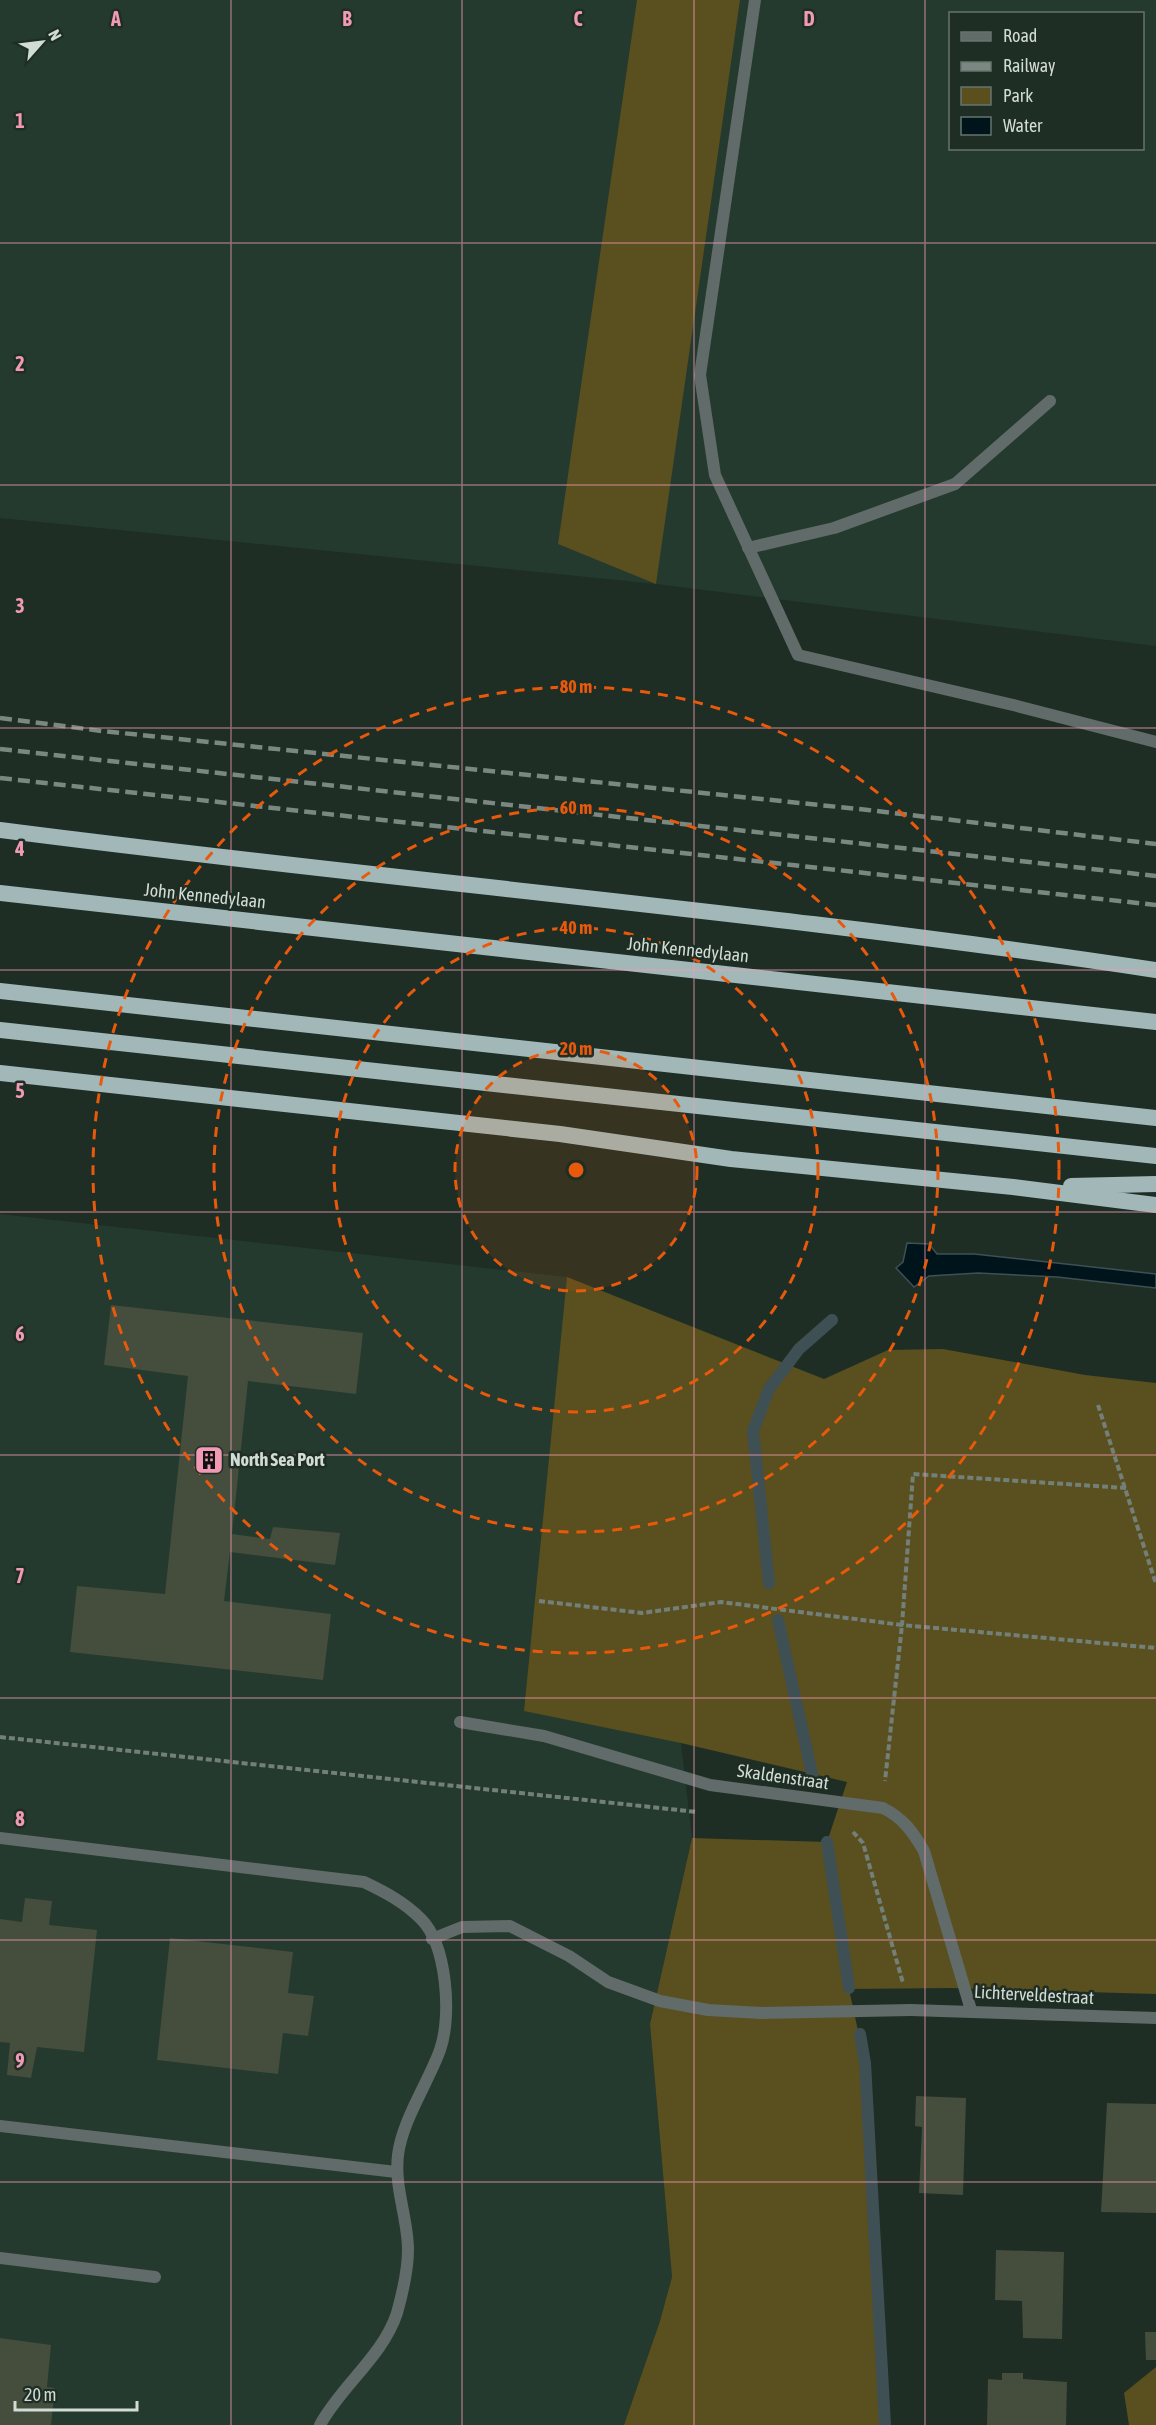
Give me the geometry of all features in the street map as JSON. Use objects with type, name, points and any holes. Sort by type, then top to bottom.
[{"type":"highway","points":[[0,830],[168,852],[971,944],[1156,970]]},
{"type":"highway","name":"John Kennedylaan","points":[[0,892],[1156,1023]]},
{"type":"highway","points":[[0,991],[1156,1118]]},
{"type":"highway","points":[[0,1030],[1156,1156]]},
{"type":"highway","points":[[0,1073],[560,1134],[731,1159],[1013,1187],[1156,1205]]},
{"type":"highway","points":[[1013,1187],[1156,1184]]},
{"type":"street","points":[[755,0],[700,375],[715,475],[798,655],[1017,706],[1156,742]]},
{"type":"street","points":[[748,548],[834,528],[955,484],[1050,401]]},
{"type":"street","name":"Skaldenstraat","points":[[460,1722],[544,1737],[710,1785],[883,1808],[896,1815],[911,1829],[924,1851],[971,2010]]},
{"type":"street","points":[[0,1838],[364,1882],[396,1897],[422,1920],[442,1965],[447,2001],[441,2047],[399,2144],[396,2172],[408,2250],[397,2314],[378,2349],[332,2402],[320,2425]]},
{"type":"street","name":"Lichterveldestraat","points":[[432,1939],[462,1927],[510,1926],[569,1956],[608,1982],[660,2001],[708,2010],[761,2013],[971,2010],[1156,2018]]},
{"type":"street","points":[[0,2126],[396,2172]]},
{"type":"street","points":[[0,2259],[155,2277]]},
{"type":"path","points":[[1098,1405],[1156,1584]]},
{"type":"path","points":[[883,1808],[902,1625],[913,1474],[1126,1488]]},
{"type":"path","points":[[539,1601],[642,1613],[721,1602],[902,1625],[1156,1648]]},
{"type":"path","points":[[0,1737],[702,1813]]},
{"type":"path","points":[[845,1828],[855,1833],[863,1843],[911,2010]]},
{"type":"shaded area","points":[[0,0],[1156,0],[1156,646],[656,584],[0,518]]},
{"type":"shaded area","points":[[0,1214],[567,1277],[645,1579],[681,1743],[692,1838],[650,2024],[672,2277],[660,2321],[624,2425],[0,2425]]},
{"type":"green space","points":[[637,0],[740,0],[656,584],[558,544]]},
{"type":"green space","points":[[567,1277],[824,1379],[888,1350],[943,1349],[1085,1375],[1156,1383],[1156,1994],[951,1988],[849,1989],[865,2063],[885,2425],[624,2425],[660,2321],[672,2277],[650,2024],[692,1838],[827,1842],[847,1782],[681,1743],[524,1711]]},
{"type":"green space","points":[[1156,2367],[1156,2425],[1129,2425],[1124,2393]]},
{"type":"water","points":[[907,1243],[929,1244],[937,1254],[974,1254],[1156,1274],[1156,1288],[1057,1277],[978,1273],[929,1276],[914,1287],[896,1268],[903,1262]]},
{"type":"building","name":"North Sea Port","points":[[111,1305],[363,1333],[356,1394],[248,1381],[232,1534],[270,1539],[273,1527],[340,1533],[335,1565],[230,1552],[224,1601],[331,1614],[323,1680],[70,1652],[77,1586],[165,1594],[188,1376],[104,1365]]},
{"type":"building","points":[[25,1898],[52,1901],[49,1925],[97,1930],[84,2052],[37,2047],[31,2078],[7,2075],[10,2043],[0,2042],[0,1919],[22,1922]]},
{"type":"building","points":[[170,1938],[293,1952],[288,1993],[314,1996],[308,2036],[283,2033],[278,2074],[157,2060]]},
{"type":"building","points":[[916,2096],[966,2098],[963,2195],[919,2193],[922,2127],[915,2126]]},
{"type":"building","points":[[1107,2103],[1156,2104],[1156,2213],[1101,2212]]},
{"type":"building","points":[[996,2250],[1064,2252],[1062,2339],[1023,2338],[1022,2301],[995,2300]]},
{"type":"building","points":[[1145,2332],[1156,2332],[1156,2360],[1146,2360]]},
{"type":"building","points":[[0,2338],[51,2345],[47,2387],[55,2388],[51,2425],[0,2425]]},
{"type":"building","points":[[1002,2373],[1023,2373],[1023,2379],[1067,2382],[1066,2425],[987,2425],[988,2379],[1002,2380]]},
{"type":"waterway","points":[[769,1583],[753,1431],[769,1389],[799,1349],[832,1320]]},
{"type":"waterway","points":[[778,1620],[814,1783]]},
{"type":"waterway","points":[[827,1842],[849,1988]]},
{"type":"waterway","points":[[860,2034],[865,2063],[885,2425]]},
{"type":"railway","points":[[0,718],[102,731],[868,810],[1156,844]]},
{"type":"railway","points":[[0,749],[1156,876]]},
{"type":"railway","points":[[0,778],[1156,905]]},
{"type":"place","name":"North Sea Port","points":[[209,1460]]}]
